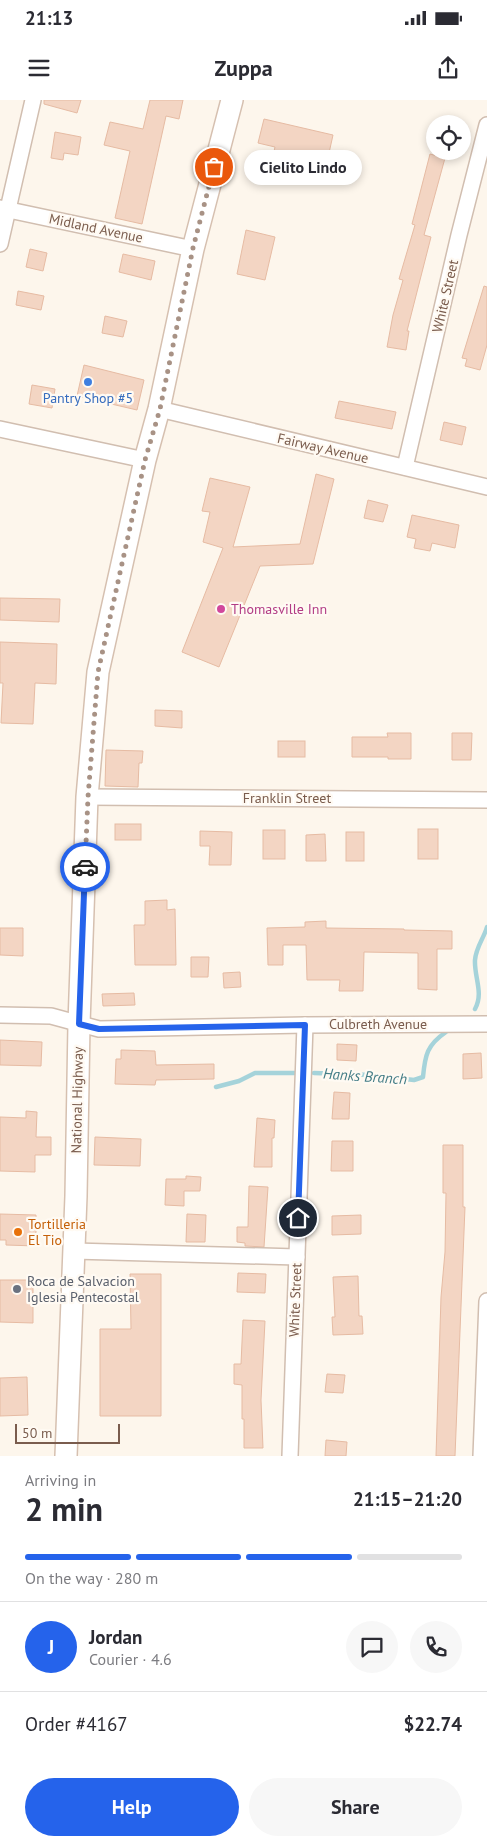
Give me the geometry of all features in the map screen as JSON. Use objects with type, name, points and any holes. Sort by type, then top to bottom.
[{"type":"main road","name":"National Highway","points":[[66,1456],[88,797],[98,672],[145,460],[160,409],[193,248],[232,100]]},
{"type":"street","points":[[0,244],[4,208],[33,100]]},
{"type":"street","name":"White Street","points":[[405,467],[487,126]]},
{"type":"street","name":"Midland Avenue","points":[[4,208],[193,248]]},
{"type":"street","name":"Fairway Avenue","points":[[160,409],[487,487]]},
{"type":"street","points":[[0,429],[145,460]]},
{"type":"street","name":"Franklin Street","points":[[88,797],[487,800]]},
{"type":"street","name":"Culbreth Avenue","points":[[0,1015],[51,1016],[99,1029],[487,1024]]},
{"type":"street","name":"White Street","points":[[290,1456],[305,1025]]},
{"type":"street","points":[[74,1251],[297,1257]]},
{"type":"street","points":[[480,1456],[487,1301]]},
{"type":"building","points":[[44,100],[81,100],[77,113],[44,104]]},
{"type":"building","points":[[150,100],[183,100],[179,119],[166,116],[142,224],[115,218],[130,151],[104,145],[110,122],[143,129]]},
{"type":"building","points":[[264,119],[333,135],[327,162],[307,158],[301,184],[268,177],[275,147],[258,143]]},
{"type":"building","points":[[55,132],[81,137],[78,155],[64,153],[63,160],[51,158]]},
{"type":"building","points":[[428,160],[444,160],[424,235],[431,237],[407,331],[409,331],[406,350],[387,347],[393,315],[403,280],[399,279],[415,225],[412,224]]},
{"type":"building","points":[[246,230],[275,237],[265,280],[237,274]]},
{"type":"building","points":[[30,249],[47,253],[43,271],[26,267]]},
{"type":"building","points":[[123,254],[155,261],[151,280],[119,272]]},
{"type":"building","points":[[484,286],[487,287],[487,345],[480,370],[465,366],[467,359],[462,358]]},
{"type":"building","points":[[18,291],[44,296],[41,310],[16,305]]},
{"type":"building","points":[[105,316],[127,321],[123,337],[102,333]]},
{"type":"building","points":[[84,365],[144,380],[137,410],[77,396]]},
{"type":"building","points":[[32,385],[55,389],[52,408],[29,404]]},
{"type":"building","points":[[339,401],[396,412],[392,429],[335,418]]},
{"type":"building","points":[[444,422],[466,427],[462,445],[440,440]]},
{"type":"building","name":"Thomasville Inn","points":[[316,474],[334,479],[313,564],[260,566],[219,667],[182,652],[223,548],[203,542],[210,512],[202,511],[210,478],[250,487],[233,547],[300,544]]},
{"type":"building","points":[[368,500],[388,505],[383,522],[364,518]]},
{"type":"building","points":[[412,515],[459,525],[455,548],[432,543],[430,551],[414,548],[416,539],[407,537]]},
{"type":"building","points":[[0,598],[60,599],[59,622],[0,620]]},
{"type":"building","points":[[0,642],[57,644],[56,684],[35,683],[33,724],[1,723],[3,683],[0,683]]},
{"type":"building","points":[[155,710],[182,711],[182,728],[155,726]]},
{"type":"building","points":[[387,733],[411,733],[411,759],[352,757],[352,737],[388,737]]},
{"type":"building","points":[[452,733],[472,733],[471,760],[452,760]]},
{"type":"building","points":[[278,741],[305,741],[305,757],[278,757]]},
{"type":"building","points":[[106,750],[143,751],[142,763],[139,763],[138,787],[105,786]]},
{"type":"building","points":[[115,824],[141,824],[141,840],[115,840]]},
{"type":"building","points":[[418,829],[438,829],[438,859],[418,859]]},
{"type":"building","points":[[263,830],[285,830],[285,859],[263,859]]},
{"type":"building","points":[[200,831],[232,832],[231,865],[209,865],[210,846],[200,846]]},
{"type":"building","points":[[346,832],[364,832],[364,861],[346,861]]},
{"type":"building","points":[[325,834],[326,861],[306,861],[306,835]]},
{"type":"building","points":[[167,900],[167,910],[175,909],[176,965],[135,965],[134,925],[145,925],[145,901]]},
{"type":"building","points":[[326,921],[326,928],[452,931],[452,949],[437,949],[437,990],[418,989],[418,953],[364,952],[363,991],[339,991],[340,980],[307,980],[306,945],[283,945],[283,965],[268,965],[267,928],[305,927],[305,922]]},
{"type":"building","points":[[0,928],[23,928],[23,956],[0,955]]},
{"type":"building","points":[[191,957],[209,957],[208,977],[191,977]]},
{"type":"building","points":[[240,972],[241,987],[224,988],[223,973]]},
{"type":"building","points":[[134,993],[135,1005],[103,1006],[102,994]]},
{"type":"building","points":[[0,1040],[42,1042],[41,1066],[0,1065]]},
{"type":"building","points":[[337,1044],[357,1045],[356,1061],[337,1060]]},
{"type":"building","points":[[121,1050],[155,1051],[156,1065],[214,1064],[214,1079],[156,1080],[155,1085],[115,1084],[116,1059],[121,1059]]},
{"type":"building","points":[[481,1053],[482,1078],[463,1079],[463,1054]]},
{"type":"building","points":[[334,1092],[350,1093],[349,1119],[332,1119]]},
{"type":"building","points":[[26,1111],[37,1112],[36,1137],[51,1137],[51,1155],[35,1155],[35,1172],[0,1171],[0,1117],[26,1118]]},
{"type":"building","points":[[257,1118],[275,1120],[274,1138],[272,1138],[272,1167],[254,1167]]},
{"type":"building","points":[[95,1137],[141,1139],[140,1166],[94,1165]]},
{"type":"building","points":[[332,1141],[353,1141],[353,1171],[331,1171]]},
{"type":"building","points":[[443,1145],[463,1145],[463,1207],[465,1207],[455,1456],[436,1456],[441,1297],[445,1252],[446,1193],[443,1193]]},
{"type":"building","points":[[186,1176],[201,1177],[200,1191],[184,1191],[184,1206],[165,1205],[166,1179],[186,1179]]},
{"type":"building","points":[[249,1186],[268,1187],[264,1247],[245,1246],[245,1243],[237,1242],[237,1227],[248,1227]]},
{"type":"building","name":"Tortilleria El Tio","points":[[0,1214],[36,1215],[36,1246],[6,1245],[6,1240],[0,1240]]},
{"type":"building","points":[[187,1214],[206,1215],[205,1242],[186,1242]]},
{"type":"building","points":[[361,1215],[361,1234],[332,1235],[332,1216]]},
{"type":"building","points":[[238,1273],[266,1274],[265,1293],[237,1292]]},
{"type":"building","points":[[130,1274],[161,1274],[161,1416],[100,1416],[100,1329],[131,1329]]},
{"type":"building","points":[[358,1276],[359,1316],[362,1316],[363,1334],[333,1335],[332,1317],[335,1317],[333,1277]]},
{"type":"building","points":[[0,1280],[33,1280],[33,1323],[0,1322]]},
{"type":"building","points":[[243,1320],[265,1321],[261,1400],[263,1448],[244,1448],[242,1385],[234,1384],[234,1364],[241,1364]]},
{"type":"building","points":[[327,1374],[345,1375],[343,1393],[325,1392]]},
{"type":"building","points":[[27,1377],[28,1415],[0,1416],[0,1378]]},
{"type":"building","points":[[326,1440],[347,1442],[346,1456],[325,1456]]},
{"type":"waterway","name":"Hanks Branch","points":[[475,1009],[479,997],[475,960],[478,947],[487,927]]},
{"type":"waterway","name":"Hanks Branch","points":[[314,1073],[371,1075],[414,1080],[423,1077],[428,1051],[435,1041],[446,1032]]},
{"type":"waterway","name":"Hanks Branch","points":[[216,1087],[239,1081],[255,1073],[295,1073]]},
{"type":"way so far","points":[[85,867],[88,797],[98,672],[145,460],[160,409],[193,248],[214,167]]},
{"type":"place","name":"Cielito Lindo","points":[[214,167]]},
{"type":"place","name":"Pantry Shop #5","points":[[88,382]]},
{"type":"place","name":"Thomasville Inn","points":[[221,609]]},
{"type":"place","name":"Tortilleria El Tio","points":[[18,1232]]},
{"type":"place","name":"Roca de Salvacion Iglesia Pentecostal","points":[[17,1289]]},
{"type":"route","points":[[85,867],[79,1024],[99,1029],[305,1025],[298,1218]]}]
